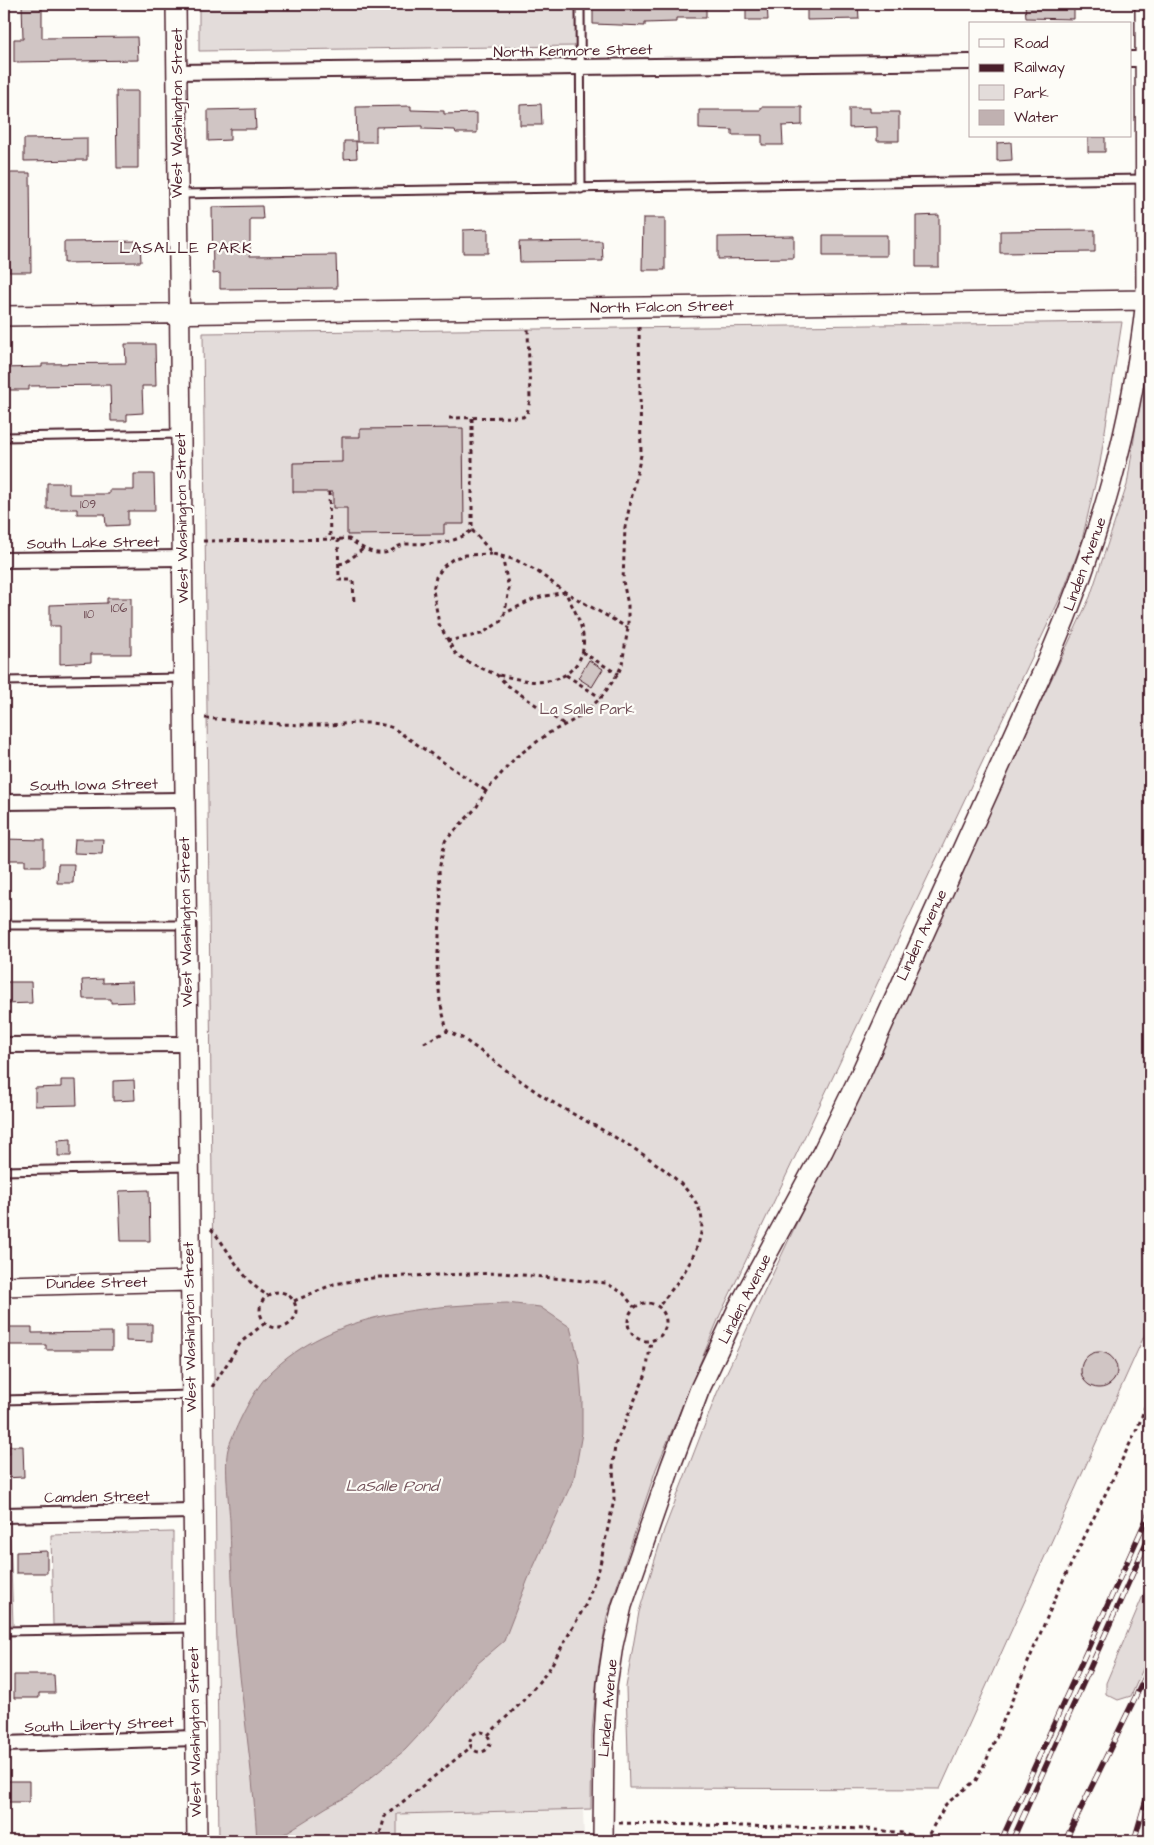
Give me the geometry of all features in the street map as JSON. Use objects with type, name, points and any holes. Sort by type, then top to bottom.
[{"type":"street","name":"West Washington Street","points":[[176,4],[191,1511],[197,1841]]},
{"type":"street","name":"Linden Avenue","points":[[602,1832],[607,1685],[613,1645],[622,1606],[664,1484],[703,1383],[738,1308],[823,1151],[861,1073],[1071,606],[1102,519],[1116,469],[1141,346],[1146,300],[1146,179],[1138,59],[1145,4]]},
{"type":"street","name":"North Kenmore Street","points":[[176,72],[969,62]]},
{"type":"street","name":"North Falcon Street","points":[[4,316],[1146,300]]},
{"type":"street","name":"South Lake Street","points":[[4,560],[182,558]]},
{"type":"street","name":"South Iowa Street","points":[[4,802],[184,800]]},
{"type":"street","points":[[4,1045],[187,1044]]},
{"type":"street","name":"Dundee Street","points":[[4,1286],[189,1281]]},
{"type":"street","name":"Camden Street","points":[[4,1515],[191,1511]]},
{"type":"street","name":"South Liberty Street","points":[[4,1744],[195,1738]]},
{"type":"lane","points":[[580,4],[581,189]]},
{"type":"lane","points":[[177,194],[1146,179]]},
{"type":"lane","points":[[4,437],[181,434]]},
{"type":"lane","points":[[4,681],[183,678]]},
{"type":"lane","points":[[4,925],[186,925]]},
{"type":"lane","points":[[4,1171],[188,1167]]},
{"type":"lane","points":[[4,1400],[190,1395]]},
{"type":"lane","points":[[4,1631],[193,1628]]},
{"type":"path","points":[[447,1031],[440,1001],[437,968],[442,852],[445,841],[476,808],[486,791],[516,757],[549,733],[590,709],[618,674],[627,645],[628,628],[623,558],[625,527],[641,455],[639,327]]},
{"type":"path","points":[[450,418],[523,417],[527,414],[530,400],[528,328]]},
{"type":"path","points":[[472,418],[472,530],[493,554]]},
{"type":"path","points":[[329,492],[330,539]]},
{"type":"path","points":[[203,540],[349,538],[363,550],[388,552],[400,544],[446,543],[462,538],[472,530]]},
{"type":"path","points":[[338,539],[338,580],[353,580],[354,605]]},
{"type":"path","points":[[338,564],[345,564],[363,550]]},
{"type":"path","points":[[566,592],[582,628],[582,652],[577,664],[566,674],[546,682],[497,674],[468,662],[455,653],[439,624],[434,590],[436,577],[444,566],[454,558],[480,553],[493,554],[516,560],[538,572],[620,626],[628,628]]},
{"type":"path","points":[[447,641],[481,634],[500,622],[505,613],[509,589],[502,556]]},
{"type":"path","points":[[505,613],[536,598],[566,592]]},
{"type":"path","points":[[582,652],[618,674]]},
{"type":"path","points":[[497,674],[508,685],[565,725]]},
{"type":"path","points":[[566,674],[600,698]]},
{"type":"path","points":[[205,718],[318,725],[371,722],[382,724],[392,728],[486,791]]},
{"type":"path","points":[[424,1043],[447,1031]]},
{"type":"path","points":[[447,1031],[462,1038],[549,1100],[640,1153],[662,1168],[686,1189],[700,1213],[702,1224],[696,1247],[685,1270],[659,1306]]},
{"type":"path","points":[[210,1229],[221,1240],[246,1278],[267,1295]]},
{"type":"path","points":[[294,1301],[334,1284],[379,1278],[500,1273],[606,1283],[623,1293],[634,1307]]},
{"type":"path","points":[[272,1292],[285,1292],[294,1301],[296,1312],[291,1323],[281,1328],[265,1323],[260,1312],[260,1305],[267,1295],[272,1292]]},
{"type":"path","points":[[647,1302],[659,1306],[663,1311],[666,1324],[662,1335],[651,1341],[639,1340],[630,1331],[628,1318],[634,1307],[647,1302]]},
{"type":"path","points":[[212,1387],[241,1342],[265,1323]]},
{"type":"path","points":[[488,1735],[521,1703],[548,1671],[586,1604],[599,1568],[614,1500],[613,1464],[615,1445],[646,1374],[651,1341]]},
{"type":"path","points":[[602,1832],[867,1829],[903,1833],[925,1840],[946,1804],[976,1780],[987,1759],[1060,1588],[1138,1427],[1150,1394]]},
{"type":"path","points":[[476,1732],[488,1735],[490,1741],[486,1750],[476,1751],[471,1747],[471,1737],[476,1732]]},
{"type":"path","points":[[378,1841],[385,1816],[471,1747]]},
{"type":"shaded area","points":[[583,1809],[584,1841],[397,1841],[397,1814]]},
{"type":"green space","points":[[199,4],[577,4],[577,46],[199,51]]},
{"type":"green space","name":"La Salle Park","points":[[1122,322],[1100,463],[1081,544],[1063,592],[720,1315],[656,1469],[607,1616],[597,1676],[592,1732],[591,1809],[397,1814],[397,1841],[219,1841],[203,333]]},
{"type":"green space","points":[[1150,334],[1150,1323],[940,1789],[629,1788],[626,1687],[639,1612],[664,1530],[717,1393],[1090,597],[1127,485]]},
{"type":"green space","points":[[173,1532],[173,1622],[53,1625],[51,1535]]},
{"type":"green space","points":[[4,1537],[10,1537],[13,1625],[4,1625]]},
{"type":"green space","points":[[1150,1579],[1150,1653],[1131,1696],[1118,1700],[1106,1694],[1106,1683]]},
{"type":"water","name":"LaSalle Pond","points":[[507,1303],[540,1307],[570,1327],[579,1361],[582,1433],[574,1478],[528,1579],[504,1641],[477,1664],[432,1721],[405,1750],[350,1795],[279,1837],[257,1841],[236,1637],[227,1474],[228,1449],[240,1420],[264,1379],[295,1353],[322,1337],[351,1325],[381,1316],[412,1310]]},
{"type":"building","points":[[22,4],[42,4],[42,38],[137,37],[138,60],[14,62],[14,39],[23,39]]},
{"type":"building","points":[[593,4],[655,7],[655,4],[706,4],[706,18],[676,18],[676,22],[645,23],[645,26],[593,24]]},
{"type":"building","points":[[746,4],[767,4],[768,20],[746,20]]},
{"type":"building","points":[[807,4],[858,4],[859,19],[807,20]]},
{"type":"building","points":[[1025,4],[1074,4],[1074,19],[1026,18]]},
{"type":"building","points":[[116,91],[138,91],[138,168],[117,168]]},
{"type":"building","points":[[541,104],[542,125],[520,125],[520,105]]},
{"type":"building","points":[[411,106],[411,110],[444,111],[444,114],[477,113],[477,133],[456,133],[455,130],[422,129],[422,126],[376,127],[376,142],[357,142],[356,107]]},
{"type":"building","points":[[761,107],[802,107],[802,125],[782,126],[783,145],[762,145],[762,135],[732,135],[732,130],[699,129],[699,110],[761,110]]},
{"type":"building","points":[[849,108],[870,108],[870,112],[899,112],[899,141],[877,141],[877,127],[849,128]]},
{"type":"building","points":[[255,109],[256,129],[230,129],[230,140],[208,141],[208,110]]},
{"type":"building","points":[[87,138],[87,160],[24,161],[24,139]]},
{"type":"building","points":[[1088,138],[1105,138],[1105,152],[1088,152]]},
{"type":"building","points":[[344,141],[356,141],[357,158],[344,159]]},
{"type":"building","points":[[1011,142],[1012,160],[997,161],[997,143]]},
{"type":"building","points":[[7,173],[30,173],[31,272],[9,272]]},
{"type":"building","points":[[262,206],[263,219],[250,219],[250,256],[336,255],[337,288],[220,289],[220,273],[213,274],[212,207]]},
{"type":"building","points":[[939,215],[939,267],[916,267],[916,216]]},
{"type":"building","points":[[643,218],[665,218],[665,270],[642,270]]},
{"type":"building","points":[[488,229],[488,253],[463,253],[463,230]]},
{"type":"building","points":[[1095,230],[1095,252],[1000,253],[1000,231]]},
{"type":"building","points":[[823,235],[887,235],[887,256],[823,256]]},
{"type":"building","points":[[794,236],[794,258],[718,259],[718,237]]},
{"type":"building","points":[[140,241],[141,262],[64,263],[64,242]]},
{"type":"building","points":[[602,241],[603,261],[520,262],[519,242]]},
{"type":"building","points":[[125,344],[155,344],[156,386],[142,386],[143,413],[127,414],[127,421],[111,421],[110,385],[29,386],[29,390],[4,390],[4,368],[42,367],[42,364],[126,363]]},
{"type":"building","points":[[463,428],[464,524],[444,524],[444,534],[347,535],[347,508],[333,508],[333,492],[293,492],[293,463],[342,462],[342,437],[360,437],[360,429]]},
{"type":"building","points":[[134,474],[154,474],[155,511],[128,511],[128,525],[106,526],[105,514],[77,514],[77,509],[47,509],[47,483],[69,483],[69,494],[109,494],[109,490],[134,490]]},
{"type":"building","points":[[107,598],[131,598],[131,654],[91,654],[91,662],[60,664],[60,626],[50,626],[50,605],[107,603]]},
{"type":"building","points":[[589,660],[603,669],[592,687],[578,678]]},
{"type":"building","points":[[4,839],[44,840],[44,866],[25,866],[25,860],[4,860]]},
{"type":"building","points":[[75,839],[103,839],[102,854],[74,853]]},
{"type":"building","points":[[58,864],[74,864],[73,883],[57,883]]},
{"type":"building","points":[[103,979],[103,983],[132,982],[133,1002],[111,1003],[111,999],[83,999],[82,980]]},
{"type":"building","points":[[4,982],[31,982],[32,1003],[4,1004]]},
{"type":"building","points":[[61,1080],[76,1080],[77,1105],[35,1106],[35,1088],[61,1087]]},
{"type":"building","points":[[134,1080],[135,1100],[113,1101],[113,1081]]},
{"type":"building","points":[[71,1139],[71,1156],[58,1156],[58,1140]]},
{"type":"building","points":[[149,1190],[150,1241],[121,1241],[119,1191]]},
{"type":"building","points":[[126,1324],[152,1324],[152,1342],[126,1341]]},
{"type":"building","points":[[6,1327],[32,1327],[32,1333],[112,1332],[112,1350],[46,1350],[46,1345],[6,1345]]},
{"type":"building","points":[[1099,1352],[1106,1353],[1112,1357],[1116,1363],[1116,1377],[1112,1383],[1106,1387],[1099,1388],[1092,1387],[1086,1383],[1082,1377],[1081,1370],[1082,1363],[1086,1357],[1092,1353]]},
{"type":"building","points":[[9,1446],[23,1446],[24,1477],[4,1478],[4,1454],[10,1454]]},
{"type":"building","points":[[47,1551],[47,1573],[16,1573],[16,1552]]},
{"type":"building","points":[[14,1675],[54,1675],[55,1693],[39,1693],[39,1698],[14,1698]]},
{"type":"building","points":[[4,1781],[29,1781],[29,1802],[4,1802]]},
{"type":"railway","points":[[1001,1841],[1150,1511]]},
{"type":"railway","points":[[1012,1841],[1150,1535]]},
{"type":"railway","points":[[1065,1841],[1150,1667]]},
{"type":"railway","points":[[1134,1841],[1150,1786]]},
{"type":"district","name":"LASALLE PARK","points":[[186,248]]}]
